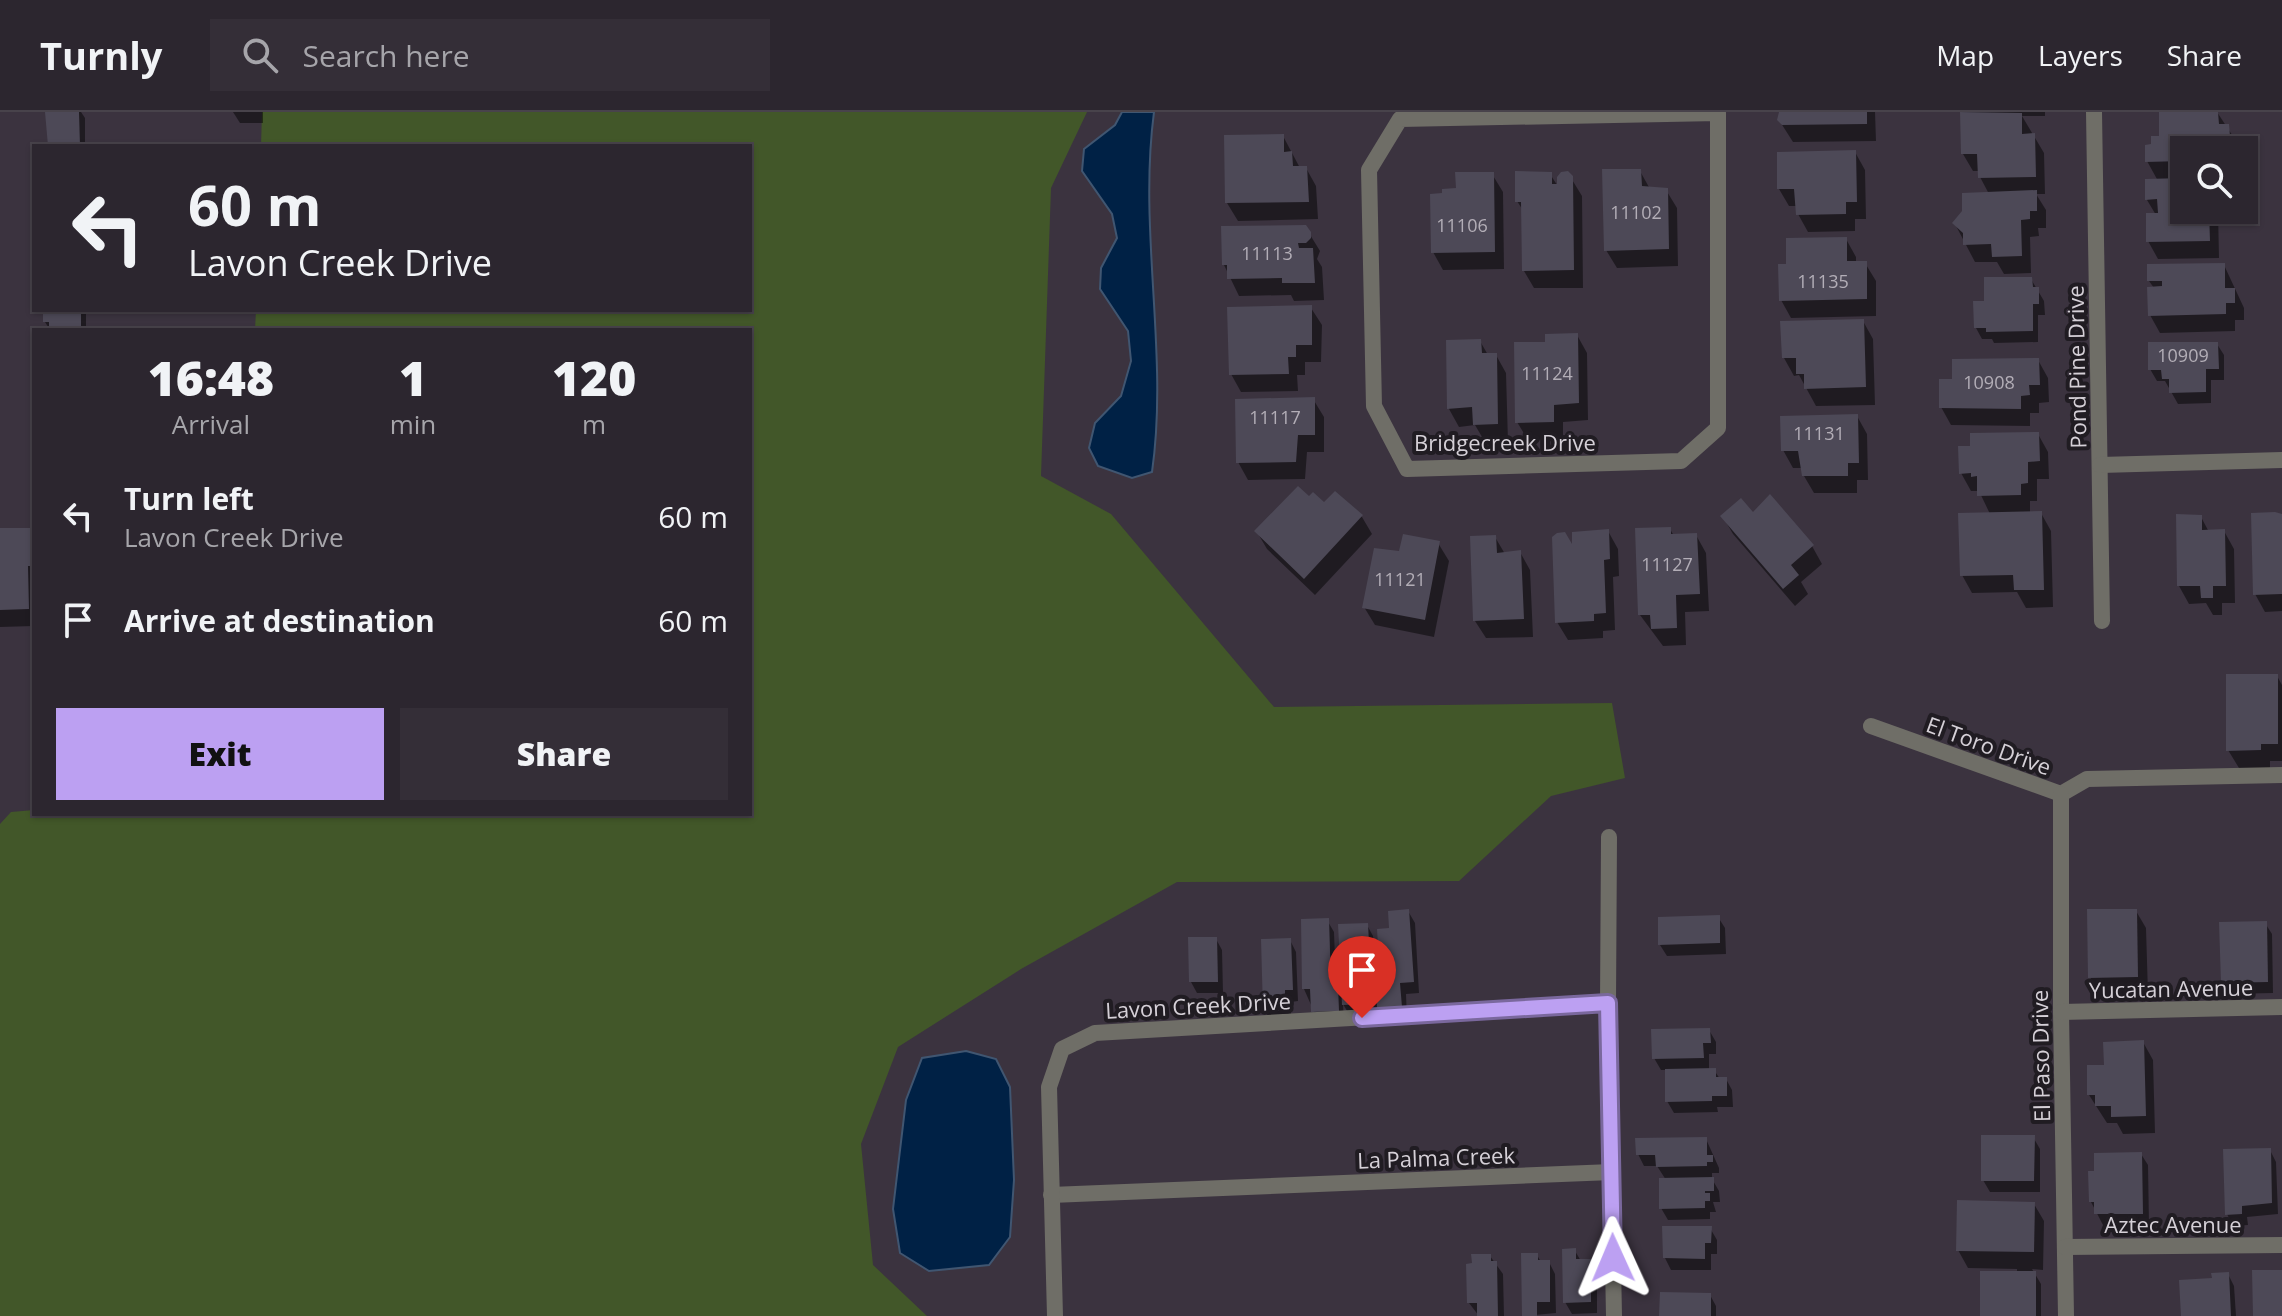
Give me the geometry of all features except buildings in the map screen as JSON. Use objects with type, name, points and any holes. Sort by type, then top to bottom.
[{"type":"street","name":"Bridgecreek Drive","points":[[1718,112],[1718,428],[1681,461],[1407,469],[1374,406],[1369,201],[1369,170],[1400,119],[1718,112]]},
{"type":"street","name":"Pond Pine Drive","points":[[2094,112],[2102,621]]},
{"type":"street","points":[[2100,465],[2282,460]]},
{"type":"street","name":"El Toro Drive","points":[[1871,726],[2061,794],[2087,779],[2282,775]]},
{"type":"street","name":"El Paso Drive","points":[[2061,794],[2066,1316]]},
{"type":"street","points":[[1609,837],[1608,1003],[1614,1316]]},
{"type":"street","name":"Lavon Creek Drive","points":[[1055,1316],[1049,1087],[1062,1049],[1095,1033],[1608,1003]]},
{"type":"street","name":"Yucatan Avenue","points":[[2061,1012],[2282,1007]]},
{"type":"street","name":"La Palma Creek","points":[[1051,1195],[1612,1172]]},
{"type":"street","name":"Aztec Avenue","points":[[2065,1247],[2282,1245]]},
{"type":"green space","points":[[262,112],[1087,112],[1051,188],[1041,476],[1111,514],[1274,707],[1612,703],[1625,778],[1551,796],[1459,881],[1177,882],[1021,969],[898,1047],[861,1144],[873,1265],[927,1316],[0,1316],[0,824],[11,812],[32,810],[32,816],[752,816],[752,328],[255,328],[256,312],[752,312],[752,144],[261,144]]},
{"type":"water","points":[[1122,112],[1154,112],[1149,202],[1156,338],[1156,428],[1152,472],[1132,478],[1098,466],[1089,448],[1095,423],[1121,396],[1131,361],[1128,331],[1100,289],[1101,268],[1117,238],[1112,214],[1082,171],[1084,149],[1115,125]]},
{"type":"water","points":[[966,1051],[996,1059],[1010,1087],[1014,1180],[1010,1237],[989,1265],[929,1271],[900,1253],[893,1209],[906,1100],[922,1058]]},
{"type":"route","points":[[1362,1018],[1608,1003],[1613,1258]]}]
